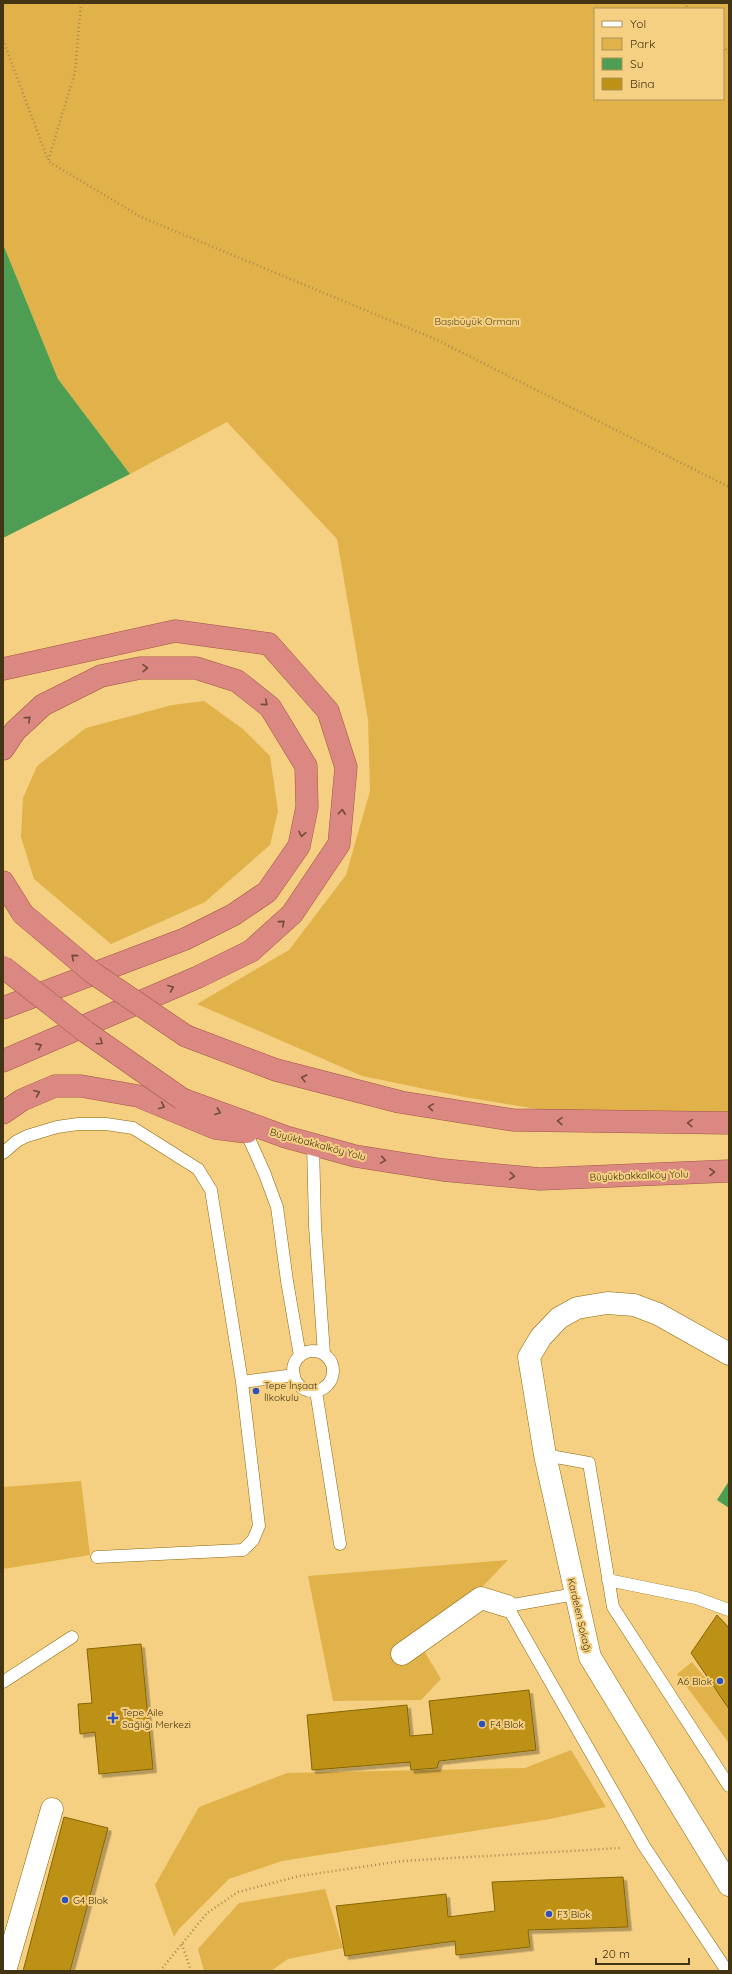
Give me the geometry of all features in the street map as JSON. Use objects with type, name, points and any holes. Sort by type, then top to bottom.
[{"type":"highway","points":[[3,668],[175,631],[268,644],[328,711],[346,767],[339,844],[292,914],[251,951],[198,977],[3,1061]]},
{"type":"highway","points":[[3,748],[15,731],[43,706],[101,676],[140,668],[196,668],[237,681],[270,707],[306,766],[307,807],[299,846],[267,892],[233,915],[185,939],[3,1008]]},
{"type":"highway","points":[[3,882],[23,914]]},
{"type":"highway","points":[[3,898],[93,973],[186,1036],[276,1070],[400,1102],[513,1120],[729,1123]]},
{"type":"highway","name":"Büyükbakkalköy Yolu","points":[[3,967],[86,1032],[182,1099],[286,1137],[355,1156],[443,1170],[540,1179],[729,1171]]},
{"type":"highway","points":[[3,1113],[22,1100],[56,1086],[81,1086],[138,1096],[215,1128],[286,1137]]},
{"type":"street","name":"Kardelen Sokağı","points":[[729,1354],[658,1314],[634,1305],[607,1303],[577,1308],[559,1318],[540,1337],[529,1357],[545,1455],[590,1657],[729,1885]]},
{"type":"street","points":[[402,1654],[481,1598],[507,1606]]},
{"type":"street","points":[[5,1971],[52,1809]]},
{"type":"lane","points":[[3,1153],[17,1141],[37,1133],[78,1124],[106,1124],[133,1128],[198,1169],[211,1190],[242,1382],[259,1526],[253,1540],[243,1550],[97,1557]]},
{"type":"lane","points":[[246,1132],[264,1172],[277,1207],[287,1281],[300,1356]]},
{"type":"lane","points":[[313,1144],[315,1226],[324,1354],[333,1367],[333,1375],[324,1388],[316,1391],[306,1390],[297,1384],[294,1374],[294,1364],[300,1356],[309,1352],[324,1354]]},
{"type":"lane","points":[[242,1382],[294,1374]]},
{"type":"lane","points":[[316,1391],[340,1544]]},
{"type":"lane","points":[[545,1455],[588,1463],[613,1607],[729,1786]]},
{"type":"lane","points":[[608,1580],[696,1598],[729,1610]]},
{"type":"lane","points":[[575,1594],[507,1606],[644,1846],[727,1971]]},
{"type":"lane","points":[[3,1682],[72,1637]]},
{"type":"path","points":[[48,161],[75,72],[81,3]]},
{"type":"path","points":[[3,40],[48,161],[141,217],[435,339],[729,487]]},
{"type":"path","points":[[160,1971],[207,1913],[238,1892],[300,1876],[402,1861],[644,1846]]},
{"type":"path","points":[[182,1944],[191,1971]]},
{"type":"path","points":[[306,1971],[355,1971]]},
{"type":"green space","name":"Başıbüyük Ormanı","points":[[3,3],[729,3],[729,1123],[573,1115],[464,1097],[362,1076],[197,1004],[289,950],[346,875],[370,791],[368,720],[337,539],[227,422],[130,474],[58,379],[3,244]]},
{"type":"green space","points":[[204,701],[243,729],[270,756],[278,811],[270,845],[205,902],[111,944],[34,879],[21,837],[23,798],[37,766],[86,728],[172,705]]},
{"type":"green space","points":[[81,1481],[90,1555],[3,1569],[3,1487]]},
{"type":"green space","points":[[508,1560],[423,1649],[441,1679],[421,1700],[333,1701],[308,1576]]},
{"type":"green space","points":[[692,1662],[729,1706],[729,1743],[677,1674]]},
{"type":"green space","points":[[571,1750],[606,1807],[550,1819],[282,1861],[229,1879],[179,1929],[174,1937],[155,1885],[199,1807],[287,1773],[525,1768]]},
{"type":"green space","points":[[325,1889],[343,1948],[288,1959],[271,1971],[204,1971],[198,1949],[239,1903]]},
{"type":"water","points":[[3,244],[58,379],[130,474],[3,538]]},
{"type":"water","points":[[729,1481],[729,1508],[717,1500]]},
{"type":"building","name":"A6 Blok","points":[[717,1615],[729,1628],[729,1709],[691,1653]]},
{"type":"building","name":"Tepe Aile Sağlığı Merkezi","points":[[141,1644],[153,1769],[99,1774],[95,1732],[80,1734],[78,1704],[92,1703],[87,1649]]},
{"type":"building","name":"F4 Blok","points":[[529,1690],[536,1750],[439,1761],[437,1768],[411,1770],[410,1762],[312,1770],[307,1715],[407,1705],[410,1736],[433,1734],[429,1701]]},
{"type":"building","name":"G4 Blok","points":[[64,1817],[108,1828],[70,1971],[23,1971]]},
{"type":"building","name":"F3 Blok","points":[[623,1877],[628,1927],[528,1930],[530,1947],[456,1955],[455,1941],[345,1956],[336,1906],[446,1894],[448,1917],[495,1911],[492,1882]]},
{"type":"place","name":"Tepe İnşaat İlkokulu","points":[[256,1391]]},
{"type":"place","name":"A6 Blok","points":[[720,1681]]},
{"type":"place","name":"Tepe Aile Sağlığı Merkezi","points":[[113,1718]]},
{"type":"place","name":"F4 Blok","points":[[482,1724]]},
{"type":"place","name":"G4 Blok","points":[[65,1900]]},
{"type":"place","name":"F3 Blok","points":[[549,1914]]}]
